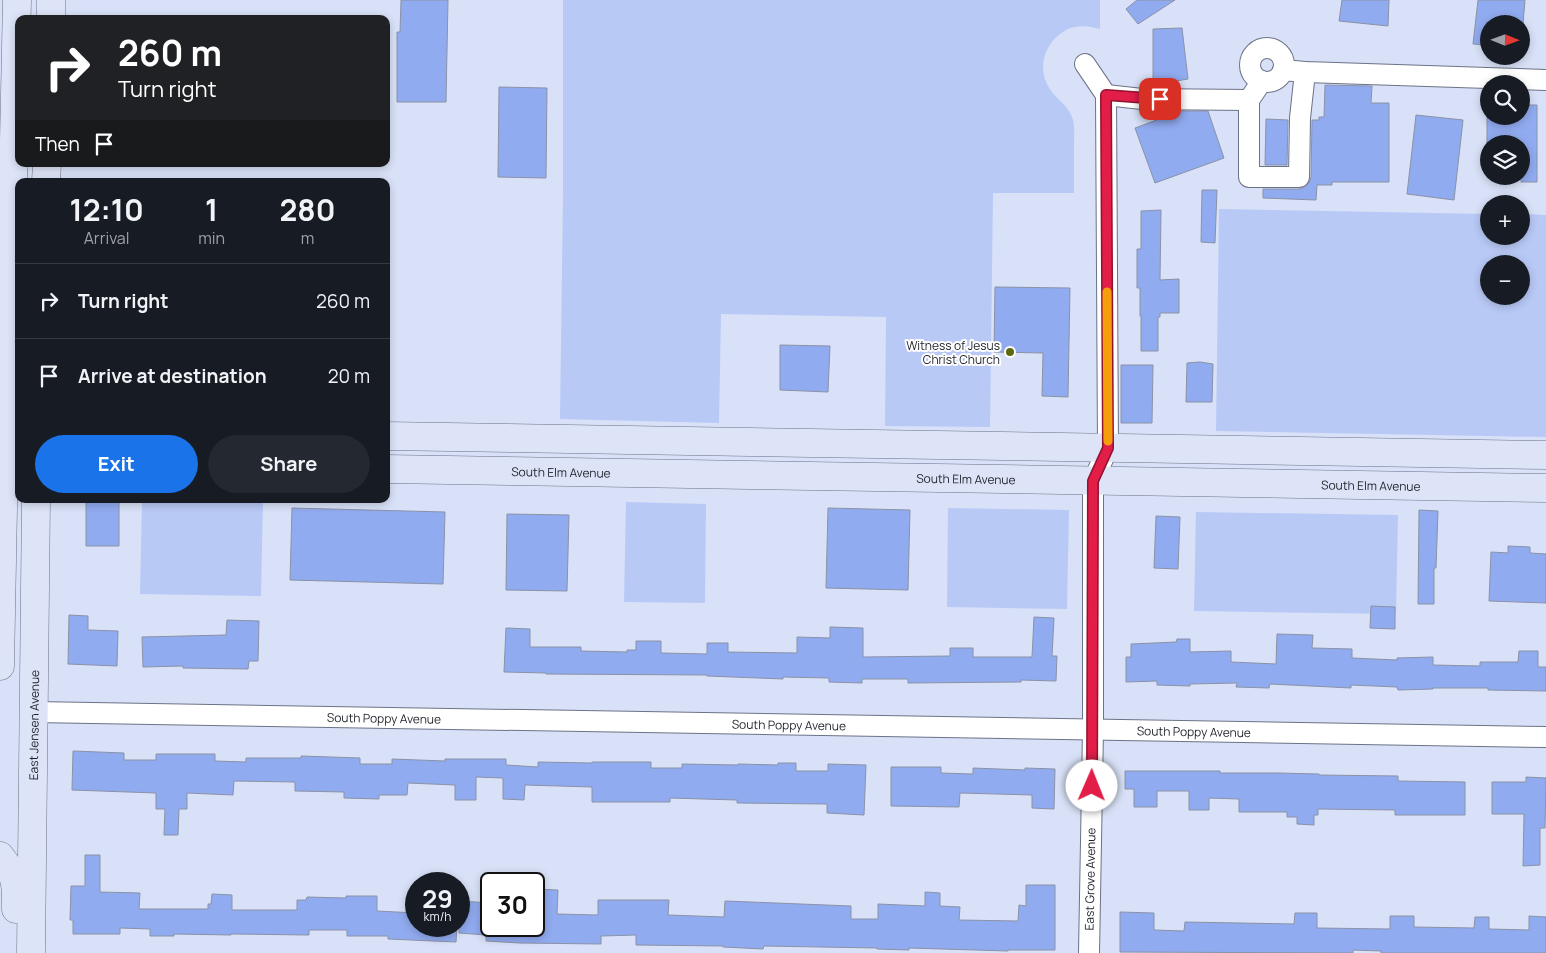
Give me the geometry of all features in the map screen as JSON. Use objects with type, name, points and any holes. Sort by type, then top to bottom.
[{"type":"main road","points":[[17,0],[17,15]]},
{"type":"main road","points":[[51,0],[51,15]]},
{"type":"main road","points":[[0,666],[8,465],[15,78]]},
{"type":"main road","points":[[390,436],[1546,455]]},
{"type":"main road","name":"South Elm Avenue","points":[[390,469],[1546,488]]},
{"type":"main road","name":"East Jensen Avenue","points":[[31,953],[36,503]]},
{"type":"main road","points":[[0,856],[12,871],[16,885],[16,953]]},
{"type":"street","points":[[1265,48],[1276,50],[1283,59],[1283,70],[1272,81],[1262,81],[1253,74],[1252,58],[1259,50],[1265,48]]},
{"type":"street","points":[[1085,64],[1106,95],[1142,99],[1249,100]]},
{"type":"street","points":[[1283,70],[1546,80]]},
{"type":"street","points":[[1262,81],[1249,100],[1249,177],[1300,177],[1300,118],[1304,72]]},
{"type":"street","name":"East Grove Avenue","points":[[1089,953],[1093,730],[1093,481],[1108,448],[1106,95]]},
{"type":"street","name":"South Poppy Avenue","points":[[33,712],[1546,737]]},
{"type":"shaded area","points":[[563,0],[1100,0],[1100,29],[1079,26],[1069,28],[1054,39],[1044,58],[1043,65],[1043,72],[1048,86],[1068,110],[1073,120],[1074,193],[993,193],[990,427],[885,426],[886,317],[721,314],[719,423],[560,419]]},
{"type":"shaded area","points":[[1219,209],[1480,214],[1480,245],[1530,245],[1530,214],[1546,215],[1546,437],[1216,431]]},
{"type":"shaded area","points":[[626,502],[706,504],[705,603],[624,602]]},
{"type":"shaded area","points":[[142,503],[263,503],[261,596],[140,594]]},
{"type":"shaded area","points":[[948,508],[1069,510],[1067,609],[947,607]]},
{"type":"shaded area","points":[[1196,512],[1398,515],[1396,614],[1194,611]]},
{"type":"building","points":[[401,0],[448,0],[446,102],[397,102],[397,32],[400,32]]},
{"type":"building","points":[[1137,0],[1175,0],[1138,24],[1126,9]]},
{"type":"building","points":[[1342,0],[1389,0],[1388,26],[1339,21]]},
{"type":"building","points":[[1478,0],[1525,0],[1524,15],[1480,15],[1480,44],[1473,44]]},
{"type":"building","points":[[1182,28],[1188,79],[1153,85],[1153,29]]},
{"type":"building","points":[[1325,85],[1372,86],[1371,103],[1389,103],[1389,182],[1332,182],[1332,185],[1317,185],[1316,200],[1263,198],[1263,189],[1299,189],[1309,183],[1311,177],[1312,120],[1319,120],[1319,117],[1324,117]]},
{"type":"building","points":[[499,87],[547,88],[546,178],[498,177]]},
{"type":"building","points":[[1530,105],[1537,105],[1537,182],[1530,182],[1530,135],[1487,135],[1487,125],[1530,125]]},
{"type":"building","points":[[1181,111],[1208,111],[1224,158],[1155,183],[1135,128]]},
{"type":"building","points":[[1416,115],[1463,120],[1454,200],[1407,194]]},
{"type":"building","points":[[1266,119],[1288,120],[1287,165],[1265,165]]},
{"type":"building","points":[[1202,190],[1217,190],[1215,243],[1201,242]]},
{"type":"building","points":[[1161,210],[1160,280],[1179,279],[1179,313],[1160,313],[1160,317],[1158,317],[1158,351],[1141,351],[1140,288],[1137,288],[1137,249],[1141,249],[1141,211]]},
{"type":"building","points":[[995,287],[1070,288],[1068,397],[1042,396],[1043,353],[994,352]]},
{"type":"building","points":[[780,345],[830,346],[828,392],[780,390]]},
{"type":"building","points":[[1187,363],[1213,364],[1212,402],[1186,402]]},
{"type":"building","points":[[1121,365],[1153,365],[1152,423],[1121,423]]},
{"type":"building","points":[[86,503],[119,503],[119,546],[86,546]]},
{"type":"building","points":[[292,508],[445,512],[443,584],[290,580]]},
{"type":"building","points":[[828,508],[910,510],[908,590],[826,588]]},
{"type":"building","points":[[1419,510],[1438,511],[1436,568],[1434,568],[1434,604],[1418,604]]},
{"type":"building","points":[[507,514],[569,515],[567,591],[506,590]]},
{"type":"building","points":[[1156,516],[1180,517],[1178,569],[1154,568]]},
{"type":"building","points":[[1508,546],[1530,547],[1530,553],[1546,554],[1546,603],[1489,601],[1491,552],[1508,553]]},
{"type":"building","points":[[1371,606],[1395,607],[1395,629],[1370,628]]},
{"type":"building","points":[[69,615],[88,616],[88,630],[118,631],[117,666],[68,664]]},
{"type":"building","points":[[1034,617],[1054,618],[1052,656],[1057,656],[1056,681],[908,683],[908,679],[862,679],[862,683],[829,682],[829,678],[783,677],[783,679],[707,675],[504,672],[506,628],[530,629],[530,647],[581,647],[581,651],[627,652],[627,650],[636,650],[636,641],[661,641],[661,653],[707,654],[707,643],[728,643],[728,652],[797,653],[797,637],[830,638],[830,627],[863,628],[863,657],[950,656],[950,648],[973,648],[973,657],[1032,657]]},
{"type":"building","points":[[227,620],[259,621],[258,661],[249,661],[248,669],[183,668],[183,666],[143,667],[142,637],[226,635]]},
{"type":"building","points":[[1277,634],[1313,635],[1312,648],[1352,649],[1352,658],[1397,660],[1397,658],[1433,657],[1433,665],[1480,666],[1480,662],[1518,662],[1519,651],[1538,651],[1538,667],[1546,667],[1546,691],[1488,690],[1488,688],[1398,690],[1397,687],[1351,685],[1351,688],[1270,684],[1269,688],[1236,687],[1237,683],[1190,684],[1190,686],[1157,685],[1157,681],[1126,682],[1126,657],[1131,657],[1131,644],[1176,642],[1177,639],[1190,639],[1190,652],[1231,651],[1231,662],[1276,664]]},
{"type":"building","points":[[73,751],[124,753],[124,760],[156,760],[156,754],[215,754],[215,761],[246,762],[246,758],[301,758],[301,756],[360,758],[360,764],[392,764],[392,759],[445,761],[445,759],[506,759],[506,765],[538,767],[538,762],[651,762],[651,768],[682,768],[682,764],[778,765],[778,763],[796,763],[796,771],[828,771],[828,764],[866,765],[864,815],[827,813],[827,804],[737,803],[737,800],[670,798],[670,802],[592,802],[592,787],[525,785],[524,800],[503,799],[503,778],[476,777],[476,800],[455,800],[455,785],[408,783],[407,795],[379,795],[379,799],[344,798],[344,792],[295,791],[295,782],[234,781],[233,795],[187,793],[187,809],[179,809],[178,835],[164,835],[165,809],[156,809],[156,793],[72,790]]},
{"type":"building","points":[[891,767],[941,767],[941,773],[973,774],[973,768],[1055,769],[1054,809],[1032,808],[1032,795],[960,793],[959,807],[891,806]]},
{"type":"building","points":[[1125,771],[1220,771],[1220,773],[1398,776],[1398,781],[1465,782],[1465,815],[1395,815],[1395,810],[1318,809],[1318,815],[1314,815],[1314,825],[1297,824],[1297,817],[1287,817],[1287,812],[1239,812],[1239,799],[1209,798],[1209,810],[1189,810],[1189,791],[1157,791],[1157,807],[1134,807],[1134,789],[1125,789]]},
{"type":"building","points":[[1526,777],[1546,778],[1545,828],[1540,828],[1540,865],[1523,866],[1524,814],[1492,814],[1492,782],[1526,782]]},
{"type":"building","points":[[85,855],[100,855],[100,892],[140,893],[139,909],[208,909],[208,904],[211,904],[212,894],[232,895],[232,910],[297,910],[297,900],[306,900],[307,897],[346,898],[346,896],[377,896],[377,911],[405,912],[405,937],[456,937],[456,942],[388,939],[388,936],[347,936],[347,930],[309,930],[309,935],[174,934],[174,936],[150,936],[150,929],[120,928],[120,934],[73,934],[73,920],[70,920],[71,886],[85,886]]},
{"type":"building","points":[[1026,885],[1055,885],[1055,950],[1008,951],[909,948],[909,950],[764,946],[763,949],[723,946],[636,945],[636,935],[601,936],[601,944],[486,941],[486,937],[545,937],[545,889],[558,890],[557,914],[598,915],[598,900],[669,900],[668,915],[724,917],[725,901],[851,906],[851,919],[878,919],[878,904],[925,906],[925,892],[940,893],[940,906],[960,907],[959,920],[1018,921],[1019,905],[1026,906]]},
{"type":"building","points":[[470,902],[480,902],[480,935],[470,934]]},
{"type":"building","points":[[1120,912],[1154,913],[1154,930],[1184,931],[1185,922],[1294,924],[1295,913],[1317,913],[1317,928],[1390,929],[1390,916],[1414,916],[1414,927],[1474,928],[1475,917],[1489,917],[1489,929],[1529,930],[1529,916],[1546,917],[1546,953],[1381,953],[1381,951],[1353,950],[1353,953],[1120,952]]},
{"type":"slow traffic","points":[[1107,292],[1108,441]]},
{"type":"place","name":"Witness of Jesus Christ Church","points":[[1010,352]]},
{"type":"route","points":[[1092,786],[1093,481],[1108,448],[1106,95],[1160,99]]}]
